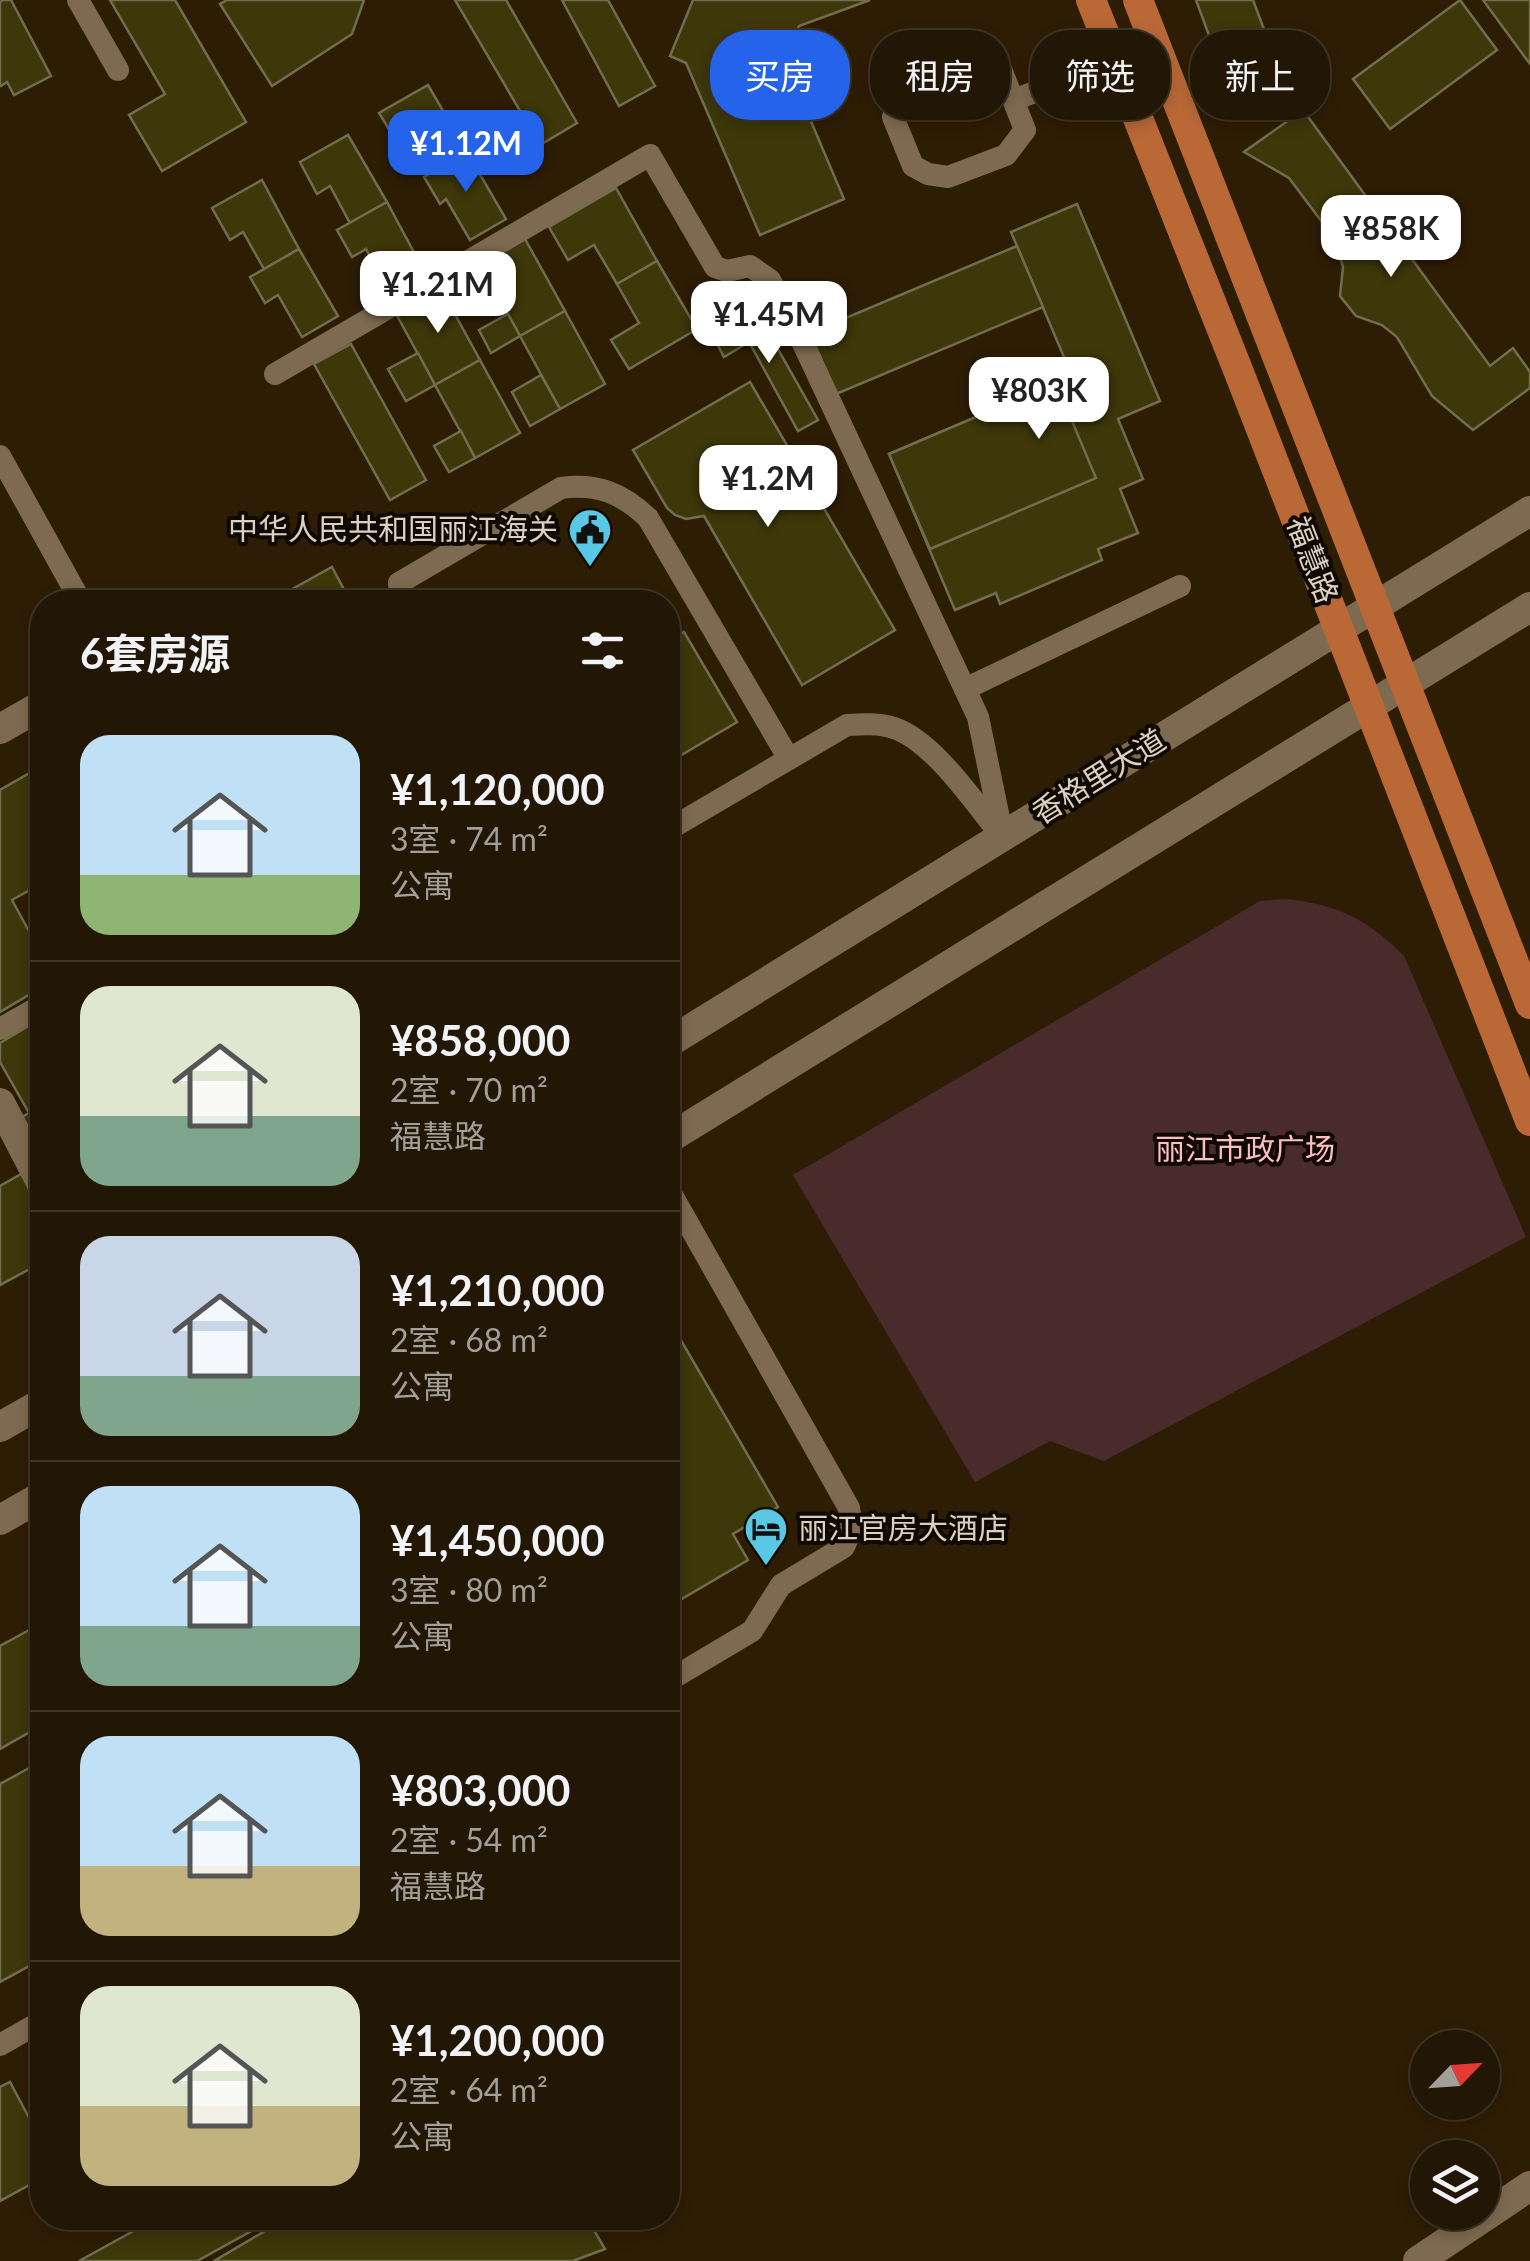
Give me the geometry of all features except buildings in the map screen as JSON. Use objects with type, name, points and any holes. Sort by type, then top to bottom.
[{"type":"main road","name":"福慧路","points":[[1091,0],[1103,30]]},
{"type":"main road","name":"福慧路","points":[[1138,0],[1530,1004]]},
{"type":"main road","name":"福慧路","points":[[1139,120],[1530,1120]]},
{"type":"main road","name":"香格里大道","points":[[680,1036],[1530,511]]},
{"type":"main road","points":[[680,1131],[1530,607]]},
{"type":"main road","points":[[0,729],[30,713]]},
{"type":"main road","points":[[0,1103],[30,1161]]},
{"type":"main road","points":[[0,1427],[30,1409]]},
{"type":"main road","points":[[0,1520],[30,1503]]},
{"type":"main road","points":[[1418,2261],[1530,2186]]},
{"type":"lane","points":[[78,0],[118,70]]},
{"type":"lane","points":[[982,55],[1001,69],[1014,100],[1025,130],[1006,155],[948,178],[912,166],[893,117],[898,99],[914,80],[982,55]]},
{"type":"lane","points":[[1014,100],[1030,94]]},
{"type":"lane","points":[[274,374],[650,154],[715,268],[727,271],[750,266],[770,280],[793,322],[978,717],[1003,836]]},
{"type":"lane","points":[[0,456],[74,590]]},
{"type":"lane","points":[[399,590],[399,583],[561,488],[598,487],[616,493],[648,518],[788,760]]},
{"type":"lane","points":[[965,689],[1180,586]]},
{"type":"lane","points":[[680,823],[847,725],[870,724],[892,727],[928,749],[1003,836]]},
{"type":"lane","points":[[0,1029],[30,1011]]},
{"type":"lane","points":[[680,1209],[849,1508],[852,1528],[844,1547],[781,1585],[752,1631],[680,1673]]},
{"type":"lane","points":[[0,2044],[30,2028]]},
{"type":"green space","name":"丽江市政广场","points":[[1285,899],[1336,909],[1364,923],[1404,956],[1526,1237],[1104,1461],[1050,1441],[975,1482],[793,1175],[1260,901]]},
{"type":"place","name":"中华人民共和国丽江海关","points":[[590,568]]},
{"type":"place","name":"丽江官房大酒店","points":[[766,1567]]}]
